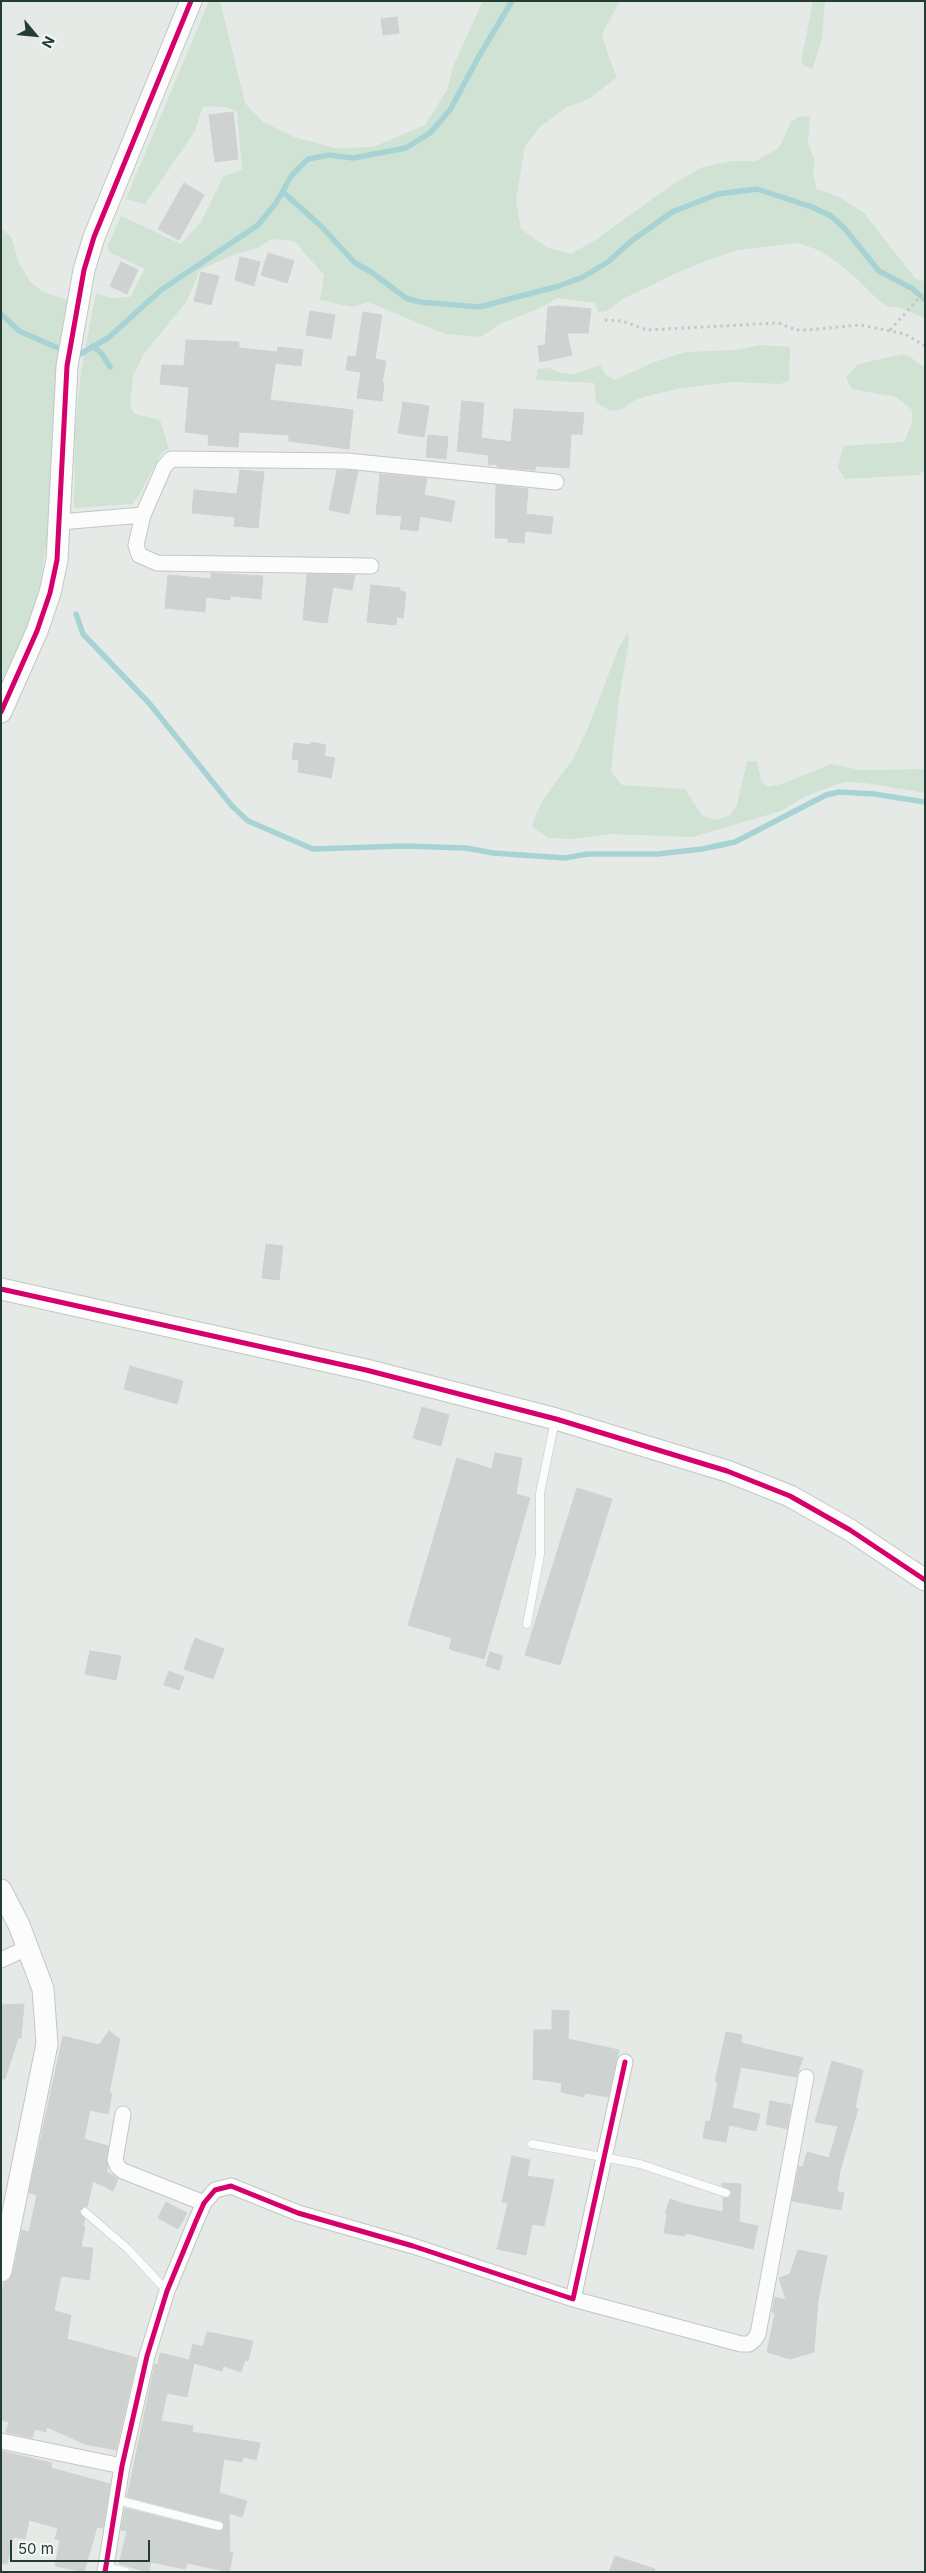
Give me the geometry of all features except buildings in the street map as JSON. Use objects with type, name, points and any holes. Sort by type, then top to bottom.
[{"type":"street","points":[[1,712],[38,631],[50,593],[57,560],[67,366],[84,270],[94,237],[191,1]]},
{"type":"street","points":[[372,566],[157,563],[138,554],[136,545],[143,515],[164,467],[171,459],[346,461],[556,482]]},
{"type":"street","points":[[60,522],[143,515]]},
{"type":"street","points":[[1,1289],[366,1370],[556,1420],[727,1471],[790,1496],[850,1530],[925,1580]]},
{"type":"street","points":[[1,1890],[19,1926],[43,1989],[47,2044],[1,2272]]},
{"type":"street","points":[[1,1960],[27,1948]]},
{"type":"street","points":[[573,2299],[625,2062]]},
{"type":"street","points":[[105,2569],[122,2466],[147,2356],[167,2291],[204,2203],[215,2190],[231,2186],[298,2212],[413,2246],[573,2299],[741,2344],[749,2344],[758,2334],[806,2077]]},
{"type":"street","points":[[123,2114],[115,2160],[118,2167],[123,2171],[204,2203]]},
{"type":"street","points":[[1,2441],[122,2466]]},
{"type":"lane","points":[[527,1624],[540,1555],[540,1493],[556,1420]]},
{"type":"lane","points":[[532,2144],[576,2154],[604,2156],[659,2169],[726,2193]]},
{"type":"lane","points":[[85,2212],[128,2249],[167,2291]]},
{"type":"lane","points":[[117,2500],[219,2526]]},
{"type":"lane","points":[[105,2569],[126,2572]]},
{"type":"path","points":[[890,330],[917,300],[925,297]]},
{"type":"path","points":[[605,320],[622,321],[647,330],[778,323],[796,330],[860,325],[905,334],[925,346]]},
{"type":"green space","points":[[209,1],[220,1],[245,103],[263,122],[294,137],[335,148],[373,147],[425,125],[447,90],[454,64],[483,1],[620,1],[602,34],[617,77],[589,99],[567,107],[541,126],[525,146],[516,200],[521,229],[548,248],[571,254],[597,239],[673,184],[703,167],[733,161],[756,161],[779,148],[791,122],[799,117],[810,116],[808,143],[815,161],[813,173],[817,189],[840,197],[864,213],[915,278],[925,282],[925,318],[900,308],[887,306],[834,260],[818,250],[798,243],[737,250],[706,261],[676,273],[623,299],[607,311],[598,312],[595,303],[558,298],[535,310],[502,323],[481,337],[445,334],[368,302],[352,307],[320,300],[324,275],[294,241],[271,239],[258,248],[235,254],[200,270],[187,301],[143,355],[133,376],[130,407],[135,414],[160,420],[169,449],[165,450],[160,456],[138,497],[132,504],[74,508],[75,431],[81,371],[96,293],[111,298],[130,297],[145,269],[109,252],[108,245],[121,216],[181,244],[201,222],[223,177],[242,169],[237,112],[227,107],[203,106],[195,131],[145,204],[126,199]]},
{"type":"green space","points":[[813,1],[825,1],[822,39],[812,70],[801,63]]},
{"type":"green space","points":[[1,228],[12,238],[18,261],[30,282],[43,292],[67,300],[49,526],[38,598],[25,633],[1,682]]},
{"type":"green space","points":[[760,345],[790,347],[789,381],[780,384],[732,382],[682,388],[635,400],[622,409],[610,411],[596,402],[594,383],[536,380],[538,369],[549,368],[561,373],[575,374],[600,365],[606,375],[615,380],[654,362],[686,352],[736,350]]},
{"type":"green space","points":[[903,354],[909,356],[925,368],[925,469],[919,475],[845,479],[838,468],[843,446],[904,442],[912,423],[912,410],[896,397],[852,389],[846,378],[858,364]]},
{"type":"green space","points":[[628,632],[629,641],[619,700],[611,771],[622,785],[685,789],[702,816],[717,820],[730,815],[737,805],[747,761],[757,761],[761,781],[767,787],[782,784],[831,764],[860,770],[925,769],[925,793],[866,783],[844,782],[806,796],[781,811],[692,837],[610,834],[573,839],[548,838],[532,827],[535,816],[545,797],[573,759],[588,728],[619,647]]},
{"type":"waterway","points":[[73,354],[77,356],[108,338],[161,290],[258,225],[276,203],[292,175],[308,159],[329,155],[353,158],[406,148],[430,133],[450,110],[512,1]]},
{"type":"waterway","points":[[283,192],[321,226],[355,263],[371,272],[406,298],[420,302],[479,307],[559,286],[583,277],[608,262],[630,242],[672,212],[718,194],[757,189],[812,207],[831,216],[845,229],[879,271],[913,289],[925,300]]},
{"type":"waterway","points":[[1,314],[19,331],[65,351]]},
{"type":"waterway","points":[[93,346],[102,354],[110,367]]},
{"type":"waterway","points":[[76,614],[83,634],[149,703],[232,806],[248,821],[313,849],[404,846],[466,848],[493,853],[565,858],[587,854],[657,854],[702,849],[735,842],[826,795],[839,792],[874,794],[925,802]]},
{"type":"cycle path","points":[[1,712],[37,631],[50,593],[57,560],[67,366],[84,270],[94,237],[191,1]]},
{"type":"cycle path","points":[[1,1289],[366,1370],[556,1419],[727,1471],[790,1496],[850,1530],[925,1580]]},
{"type":"cycle path","points":[[105,2572],[122,2466],[147,2356],[167,2291],[204,2203],[215,2190],[231,2186],[298,2213],[413,2246],[573,2299],[625,2062]]}]
